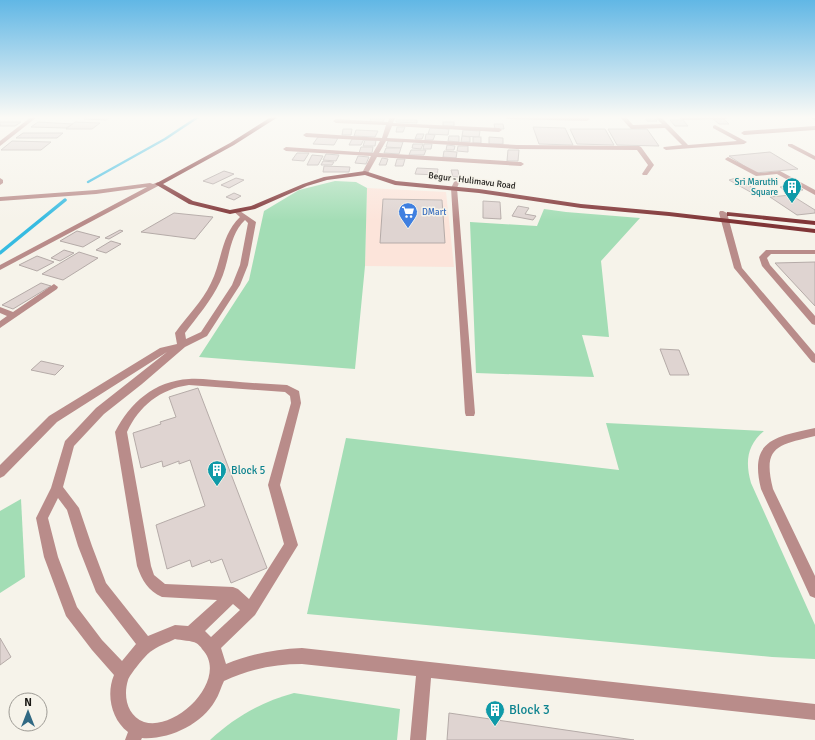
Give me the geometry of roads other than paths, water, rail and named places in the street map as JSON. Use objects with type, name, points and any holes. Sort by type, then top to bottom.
[{"type":"main road","points":[[158,184],[218,152]]},
{"type":"main road","points":[[158,184],[191,203],[241,214],[326,178],[365,173]]},
{"type":"main road","name":"Begur - Hulimavu Road","points":[[365,173],[395,183],[455,186],[581,206],[815,223]]},
{"type":"main road","name":"Begur - Hulimavu Road","points":[[724,217],[815,231]]},
{"type":"street","points":[[331,152],[521,164]]},
{"type":"street","points":[[641,152],[650,165],[645,174]]},
{"type":"street","points":[[803,152],[815,158]]},
{"type":"street","points":[[365,173],[375,154]]},
{"type":"street","points":[[728,159],[758,175],[778,172],[815,194]]},
{"type":"street","points":[[0,199],[96,192],[158,184]]},
{"type":"street","points":[[0,268],[158,184]]},
{"type":"street","points":[[455,186],[470,413]]},
{"type":"street","points":[[0,473],[53,419],[163,350],[182,345],[204,334],[236,285],[244,265],[252,222],[241,214],[228,243],[217,281],[203,304],[180,332],[182,345]]},
{"type":"street","points":[[724,217],[738,268],[815,360]]},
{"type":"street","points":[[815,252],[769,252],[763,257],[766,266],[815,322]]},
{"type":"street","points":[[0,325],[54,287]]},
{"type":"street","points":[[0,310],[13,315]]},
{"type":"street","points":[[123,673],[97,645],[71,611],[52,557],[42,518],[57,488],[69,444],[100,411],[182,345]]},
{"type":"street","points":[[211,647],[250,610],[291,545],[274,485],[296,403],[295,394],[287,389],[188,382],[165,388],[152,394],[142,402],[128,418],[121,432],[145,573],[155,585],[162,590],[233,594],[250,610]]},
{"type":"street","points":[[815,432],[782,440],[775,444],[765,455],[762,471],[767,489],[815,591]]},
{"type":"street","points":[[57,488],[73,508],[85,546],[101,587],[146,645]]},
{"type":"street","points":[[190,635],[233,594]]},
{"type":"street","points":[[175,632],[201,637],[211,647],[217,660],[217,676],[212,692],[201,708],[168,734],[152,732],[136,734],[125,719],[119,705],[118,690],[123,673],[146,645],[175,632]]},
{"type":"street","points":[[217,676],[249,662],[283,656],[302,656],[815,712]]},
{"type":"street","points":[[418,740],[424,669]]},
{"type":"waterway","points":[[88,182],[143,152]]},
{"type":"waterway","points":[[0,253],[65,200]]},
{"type":"place","name":"Sri Maruthi Square","points":[[792,204]]},
{"type":"place","name":"DMart","points":[[408,229]]},
{"type":"place","name":"Block 5","points":[[217,487]]},
{"type":"place","name":"Block 3","points":[[495,727]]}]
